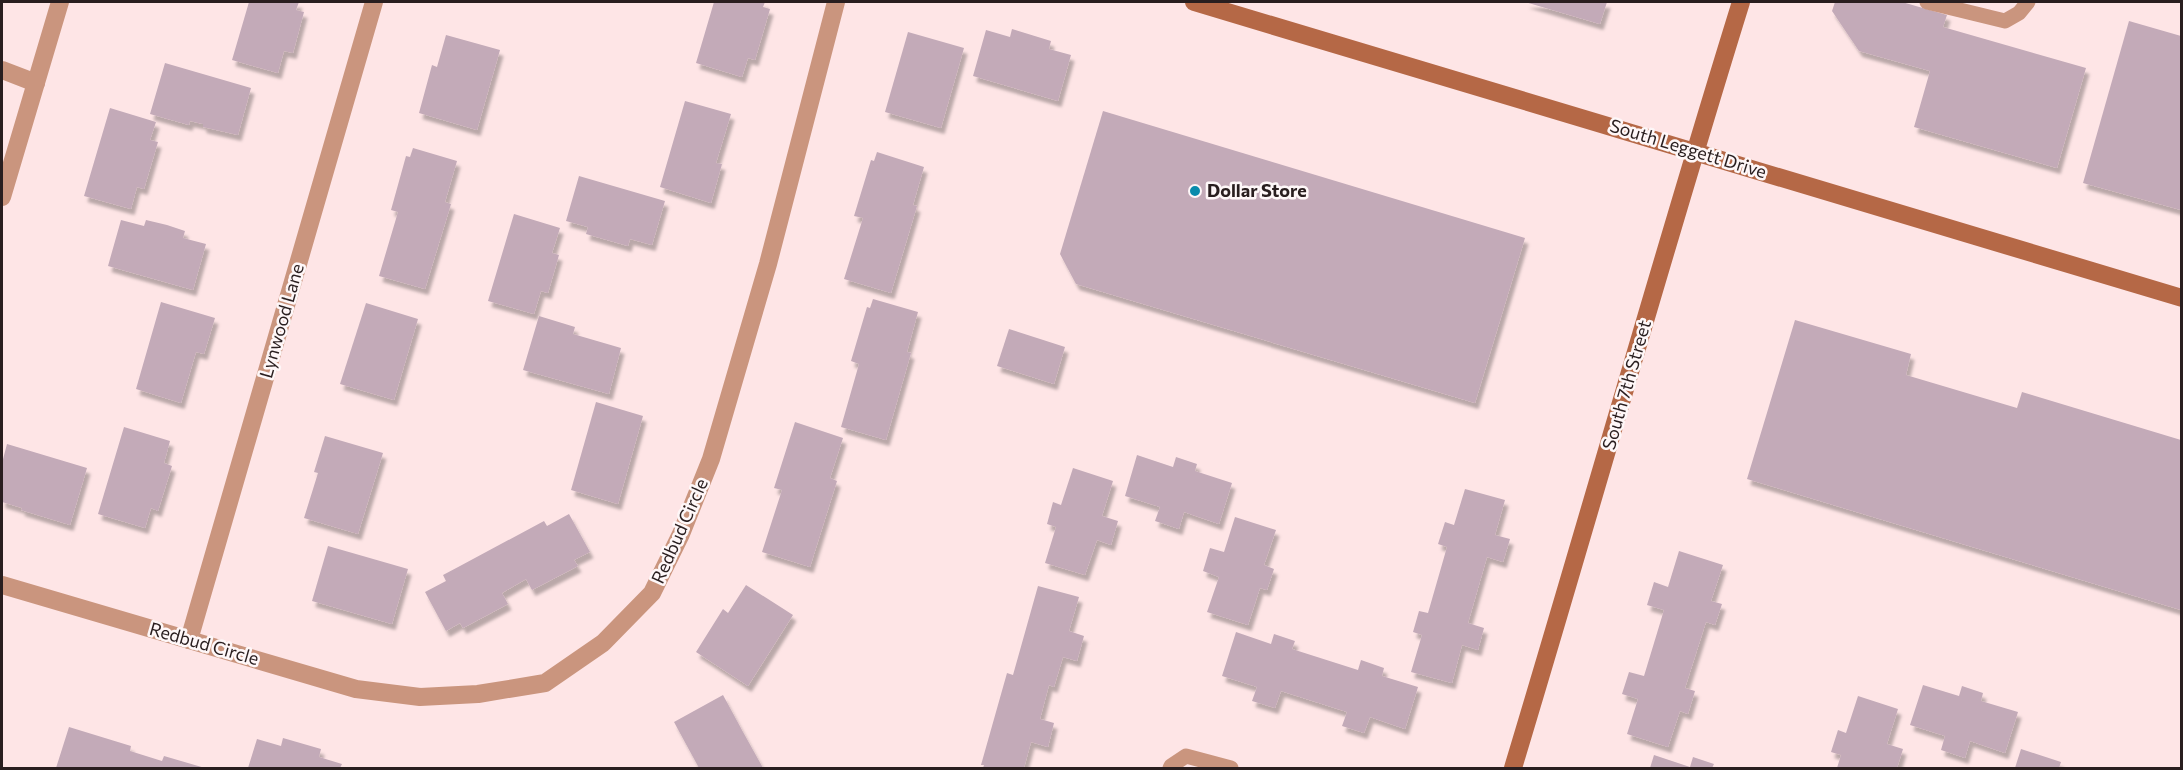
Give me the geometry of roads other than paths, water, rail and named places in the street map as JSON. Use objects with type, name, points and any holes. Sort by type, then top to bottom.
[{"type":"street","points":[[2,197],[60,2]]},
{"type":"street","name":"Lynwood Lane","points":[[189,640],[374,2]]},
{"type":"street","name":"Redbud Circle","points":[[2,585],[356,689],[420,697],[478,694],[544,683],[603,643],[652,593],[681,534],[711,459],[768,264],[836,2]]},
{"type":"street","name":"South Leggett Drive","points":[[1194,2],[1695,150],[2181,298]]},
{"type":"street","name":"South 7th Street","points":[[1513,768],[1600,480],[1695,150],[1741,2]]},
{"type":"street","points":[[2,70],[36,83]]},
{"type":"lane","points":[[1927,2],[2005,21],[2019,13],[2028,2]]},
{"type":"lane","points":[[1170,768],[1186,756],[1231,768]]},
{"type":"place","name":"Dollar Store","points":[[1195,191]]}]
